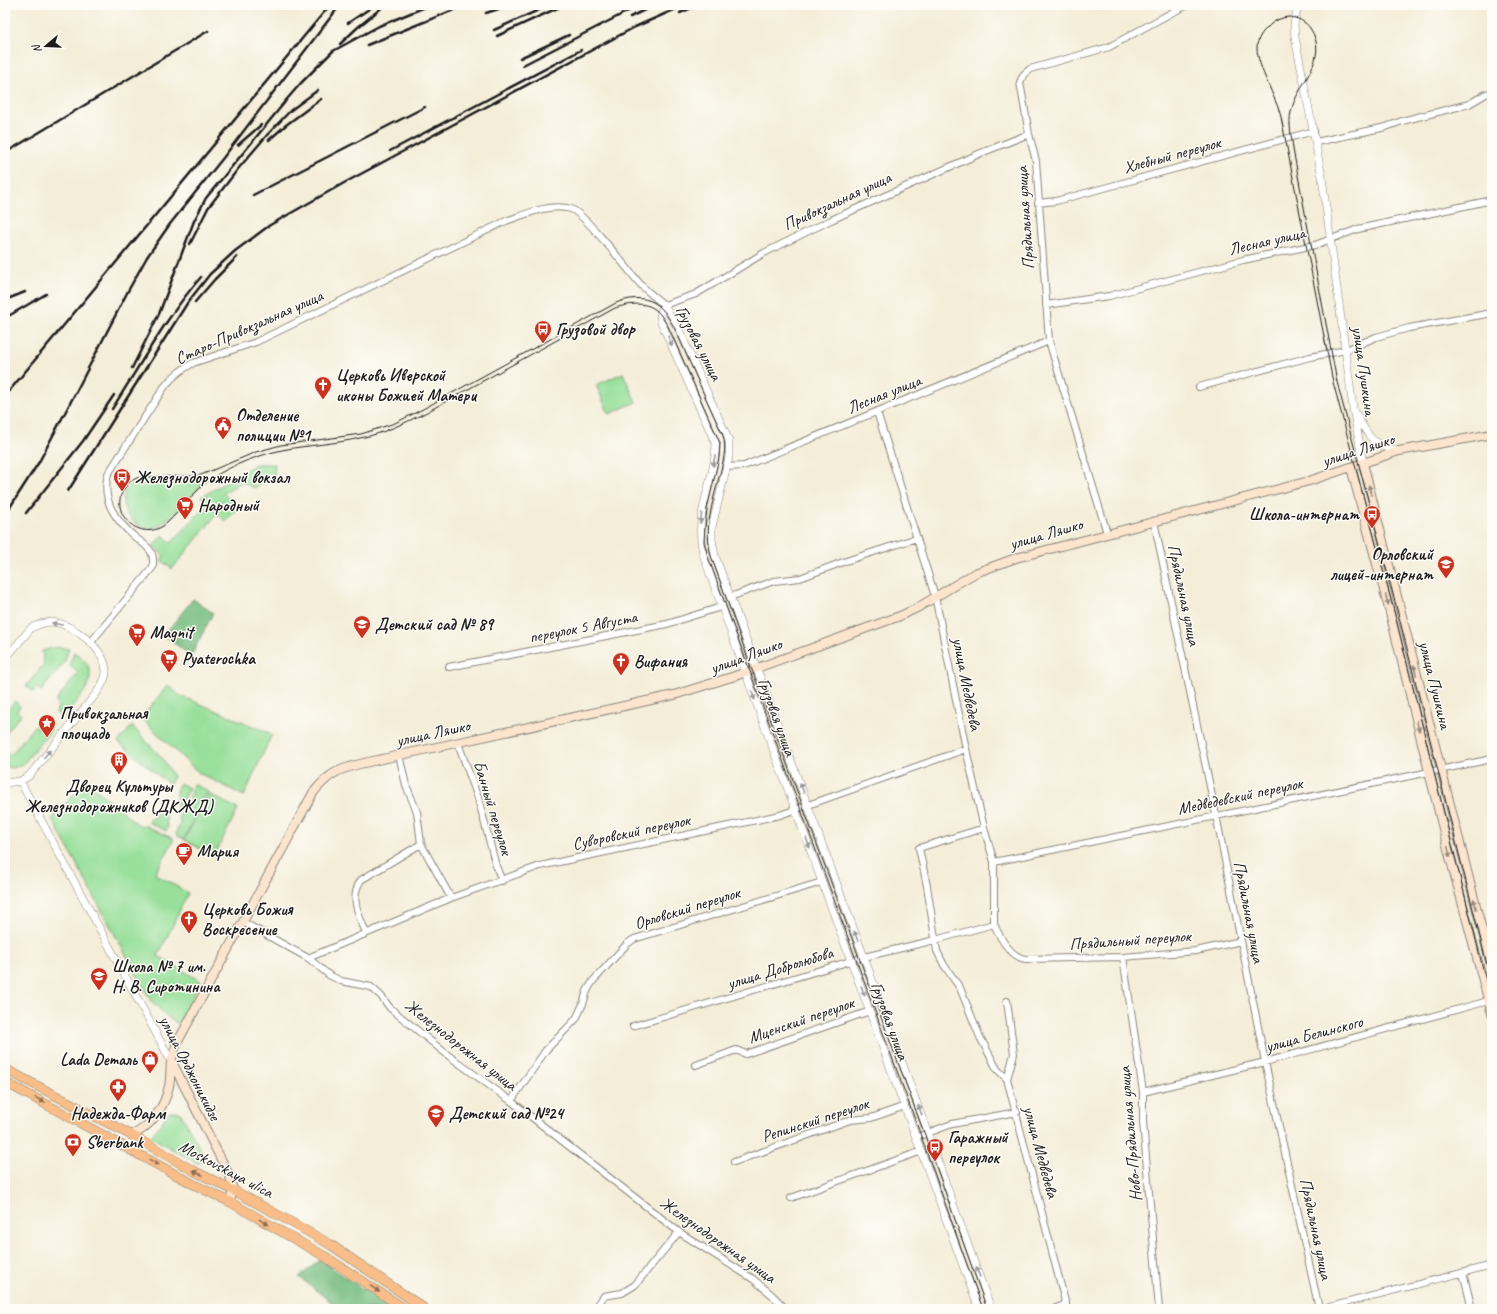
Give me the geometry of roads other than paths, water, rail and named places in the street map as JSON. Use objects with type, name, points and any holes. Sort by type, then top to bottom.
[{"type":"main road","name":"улица Ляшко","points":[[131,1135],[141,1132],[148,1126],[163,1104],[169,1084],[171,1061],[176,1043],[244,922],[313,793],[322,781],[330,774],[350,766],[674,695],[745,672],[900,616],[975,573],[995,564],[1107,533],[1309,481],[1399,451],[1492,434]]},
{"type":"main road","name":"улица Пушкина","points":[[1363,463],[1492,969]]},
{"type":"main road","name":"улица Пушкина","points":[[1351,468],[1389,609],[1429,771],[1490,1001],[1492,1014]]},
{"type":"main road","name":"улица Орджоникидзе","points":[[171,1061],[230,1177],[233,1190]]},
{"type":"main road","name":"Moskovskaya ulica","points":[[5,1069],[131,1135],[194,1171],[233,1190],[331,1245],[425,1309]]},
{"type":"main road","name":"Moskovskaya ulica","points":[[5,1082],[230,1202],[324,1256],[405,1309]]},
{"type":"main road","points":[[230,1202],[233,1190]]},
{"type":"street","name":"Прядильная улица","points":[[1107,533],[1049,342],[1036,161],[1029,134],[1020,82],[1024,74],[1030,69],[1109,48],[1188,5]]},
{"type":"street","name":"улица Пушкина","points":[[1298,5],[1294,25],[1295,37],[1316,142],[1363,463]]},
{"type":"street","points":[[1316,142],[1386,127],[1402,121],[1468,104],[1492,92]]},
{"type":"street","name":"Хлебный переулок","points":[[1038,203],[1056,201],[1314,130]]},
{"type":"street","name":"Привокзальная улица","points":[[664,305],[696,294],[764,253],[838,217],[981,153],[1029,134]]},
{"type":"street","name":"Лесная улица","points":[[1046,305],[1110,296],[1243,260],[1315,245],[1358,229],[1492,200]]},
{"type":"street","name":"Старо-Привокзальная улица","points":[[90,642],[153,568],[153,557],[149,548],[124,528],[118,521],[108,502],[106,483],[108,474],[165,386],[178,373],[194,363],[256,342],[506,221],[546,209],[559,207],[572,209],[585,220],[642,286],[664,305]]},
{"type":"street","name":"Грузовая улица","points":[[664,305],[679,330],[726,433],[730,449],[712,527],[712,539],[715,556],[864,957],[992,1309]]},
{"type":"street","name":"Грузовая улица","points":[[664,305],[660,314],[661,322],[716,444],[714,460],[702,510],[700,535],[703,553],[721,607],[979,1309]]},
{"type":"street","points":[[1199,387],[1310,357],[1346,350],[1376,337],[1409,328],[1492,313]]},
{"type":"street","name":"Лесная улица","points":[[727,467],[744,466],[1049,342]]},
{"type":"street","points":[[1354,408],[1369,436],[1385,448],[1399,451]]},
{"type":"street","name":"улица Медведева","points":[[878,412],[936,596],[966,749],[984,828],[994,862],[994,924],[997,932],[1011,952],[1020,958]]},
{"type":"street","name":"Прядильная улица","points":[[1154,521],[1216,815],[1265,1062],[1319,1309]]},
{"type":"street","points":[[730,597],[774,581],[800,578],[846,561],[917,538]]},
{"type":"street","name":"переулок 5 Августа","points":[[449,667],[667,624],[721,607]]},
{"type":"street","points":[[5,659],[31,628],[50,622],[66,626],[90,642],[105,663],[106,673],[103,683],[96,694],[29,776],[20,781],[5,783]]},
{"type":"street","name":"Банный переулок","points":[[458,743],[478,798],[496,866],[502,881]]},
{"type":"street","name":"Суворовский переулок","points":[[308,958],[451,898],[502,881],[540,866],[796,810],[966,749]]},
{"type":"street","points":[[399,755],[404,781],[417,812],[421,844],[451,898]]},
{"type":"street","name":"Медведевский переулок","points":[[994,862],[1097,842],[1216,815],[1492,759]]},
{"type":"street","name":"улица Орджоникидзе","points":[[20,781],[171,1061]]},
{"type":"street","points":[[984,828],[918,848],[927,886],[935,940],[940,959],[960,988],[980,1036],[997,1068],[1007,1079]]},
{"type":"street","points":[[366,933],[356,906],[355,893],[357,886],[361,880],[421,844]]},
{"type":"street","name":"Орловский переулок","points":[[511,1101],[546,1050],[576,1019],[587,991],[593,981],[627,944],[634,939],[822,882]]},
{"type":"street","name":"Железнодорожная улица","points":[[244,922],[308,958],[329,975],[341,981],[371,987],[381,996],[390,1008],[449,1056],[511,1101],[680,1232],[753,1279],[786,1309]]},
{"type":"street","name":"улица Добролюбова","points":[[633,1026],[864,957],[994,924]]},
{"type":"street","name":"Прядильный переулок","points":[[1020,958],[1026,960],[1123,957],[1196,951],[1241,941]]},
{"type":"street","name":"Ново-Прядильная улица","points":[[1123,957],[1143,1092],[1143,1122],[1159,1309]]},
{"type":"street","points":[[1007,1001],[1014,1054],[1007,1079]]},
{"type":"street","name":"улица Белинского","points":[[1143,1092],[1265,1062],[1490,1001]]},
{"type":"street","name":"Мценский переулок","points":[[696,1065],[736,1050],[746,1054],[870,1011]]},
{"type":"street","name":"улица Медведева","points":[[1007,1079],[1017,1112],[1067,1307]]},
{"type":"street","name":"Репинский переулок","points":[[734,1162],[850,1120],[871,1118],[905,1106]]},
{"type":"street","points":[[917,1138],[952,1124],[1017,1112]]},
{"type":"street","points":[[791,1198],[922,1151]]},
{"type":"street","points":[[595,1309],[604,1296],[622,1292],[636,1285],[680,1232]]},
{"type":"street","points":[[1322,1309],[1492,1266]]},
{"type":"street","points":[[1463,1273],[1472,1309]]},
{"type":"street","points":[[1054,1309],[1067,1307]]},
{"type":"tram line","points":[[1492,984],[1398,613],[1337,382],[1293,149],[1290,117],[1294,101],[1315,61],[1317,50],[1315,39],[1310,28],[1304,22],[1290,17],[1284,18],[1272,23],[1262,33],[1257,45],[1258,55],[1260,64],[1281,117],[1333,382],[1395,615],[1492,1005]]},
{"type":"tram line","points":[[983,1309],[708,557],[704,542],[705,527],[707,509],[719,458],[720,443],[668,326],[658,312],[652,307],[642,304],[625,305],[615,308],[425,413],[385,431],[351,440],[282,450],[237,465],[212,478],[194,494],[167,523],[157,529],[147,530],[137,528],[123,515],[120,505],[121,495],[127,485],[142,477],[201,475],[256,452],[281,445],[361,434],[395,423],[616,303],[630,299],[646,299],[655,303],[661,308],[672,323],[723,435],[725,451],[710,516],[708,535],[711,556],[925,1135],[987,1309]]},
{"type":"railway","points":[[5,396],[330,5]]},
{"type":"railway","points":[[5,515],[39,462],[147,257],[170,224],[223,158],[340,5]]},
{"type":"railway","points":[[348,23],[375,5]]},
{"type":"railway","points":[[340,44],[385,5]]},
{"type":"railway","points":[[281,106],[301,83],[333,51],[379,26],[430,5]]},
{"type":"railway","points":[[367,45],[466,5]]},
{"type":"railway","points":[[486,13],[511,5]]},
{"type":"railway","points":[[494,30],[550,5]]},
{"type":"railway","points":[[497,36],[564,5]]},
{"type":"railway","points":[[523,65],[640,5]]},
{"type":"railway","points":[[630,17],[655,5]]},
{"type":"railway","points":[[68,491],[188,302],[210,274],[235,251],[270,225],[344,183],[635,27],[685,5]]},
{"type":"railway","points":[[680,13],[698,5]]},
{"type":"railway","points":[[5,153],[208,31]]},
{"type":"railway","points":[[520,58],[569,35]]},
{"type":"railway","points":[[390,151],[581,50]]},
{"type":"railway","points":[[190,244],[208,208],[238,169],[291,110],[318,90]]},
{"type":"railway","points":[[269,140],[286,125],[321,99]]},
{"type":"railway","points":[[132,368],[159,314],[194,221],[206,198],[285,102]]},
{"type":"railway","points":[[253,195],[425,107]]},
{"type":"railway","points":[[238,145],[261,125]]},
{"type":"railway","points":[[195,302],[237,257]]},
{"type":"railway","points":[[112,409],[165,324],[201,277]]},
{"type":"railway","points":[[5,300],[25,292]]},
{"type":"railway","points":[[5,318],[46,294]]},
{"type":"railway","points":[[26,513],[83,441],[114,395]]},
{"type":"place","name":"Грузовой двор","points":[[543,344]]},
{"type":"place","name":"Церковь Иверской иконы Божией Матери","points":[[323,400]]},
{"type":"place","name":"Отделение полиции №1","points":[[223,440]]},
{"type":"place","name":"Железнодорожный вокзал","points":[[122,492]]},
{"type":"place","name":"Народный","points":[[185,520]]},
{"type":"place","name":"Школа-интернат","points":[[1372,529]]},
{"type":"place","name":"Орловский лицей-интернат","points":[[1446,579]]},
{"type":"place","name":"Детский сад № 89","points":[[362,639]]},
{"type":"place","name":"Magnit","points":[[137,647]]},
{"type":"place","name":"Pyaterochka","points":[[169,673]]},
{"type":"place","name":"Вифания","points":[[621,676]]},
{"type":"place","name":"Привокзальная площадь","points":[[47,738]]},
{"type":"place","name":"Дворец Культуры Железнодорожников (ДКЖД)","points":[[119,775]]},
{"type":"place","name":"Мария","points":[[184,866]]},
{"type":"place","name":"Церковь Божия Воскресение","points":[[189,934]]},
{"type":"place","name":"Школа № 7 им. Н. В. Сиротинина","points":[[99,991]]},
{"type":"place","name":"Lada Dеталь","points":[[150,1074]]},
{"type":"place","name":"Надежда-Фарм","points":[[118,1102]]},
{"type":"place","name":"Детский сад №24","points":[[436,1128]]},
{"type":"place","name":"Sberbank","points":[[73,1157]]},
{"type":"place","name":"Гаражный переулок","points":[[935,1162]]}]
